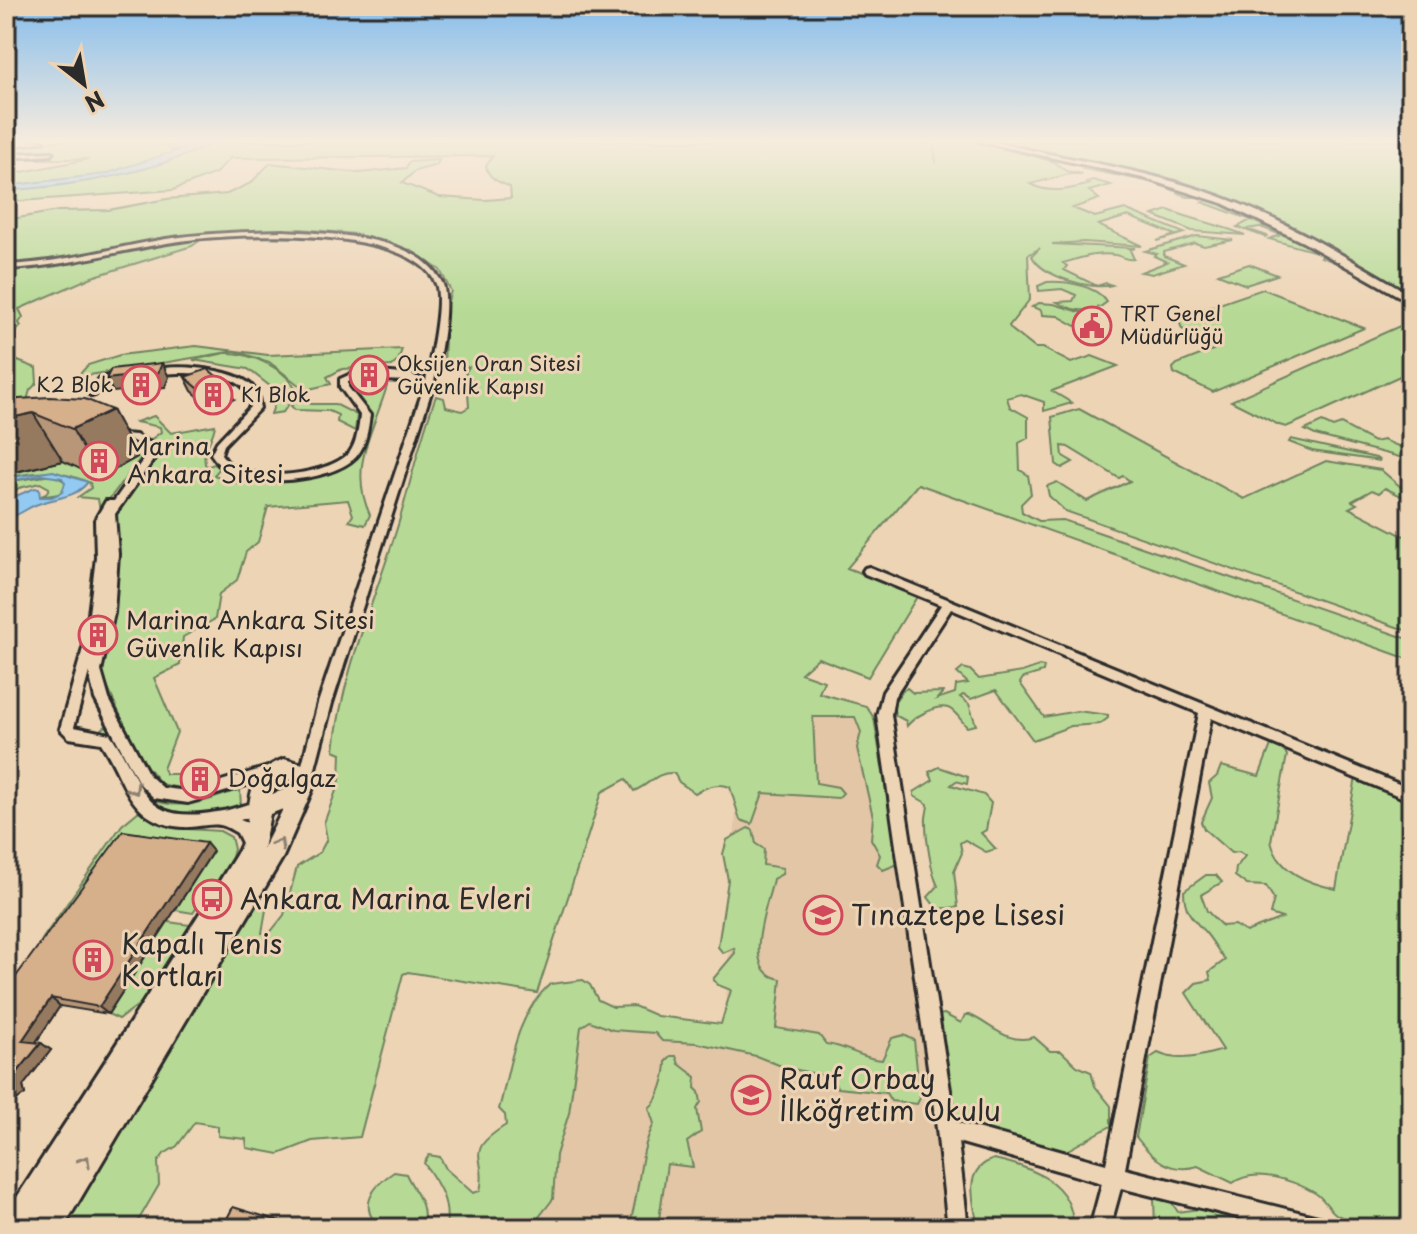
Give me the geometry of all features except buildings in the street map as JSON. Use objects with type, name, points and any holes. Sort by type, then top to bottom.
[{"type":"street","points":[[1215,199],[1310,244],[1411,300]]},
{"type":"street","points":[[6,267],[37,265],[209,236],[320,233],[387,246],[425,266],[441,287],[435,365],[389,516],[325,703],[314,750],[289,773],[261,785],[260,808],[251,851],[149,1019],[15,1228]]},
{"type":"street","points":[[146,373],[182,369],[228,376],[251,391],[255,397],[255,408],[220,444],[216,454],[221,463],[239,472],[265,477],[319,472],[340,464],[354,453],[365,415],[344,384],[350,380],[386,375],[412,378],[429,386]]},
{"type":"street","points":[[92,393],[103,380],[131,375]]},
{"type":"street","points":[[93,436],[133,437],[156,449],[110,514],[112,554],[108,613],[95,671],[108,713],[144,779],[162,795],[194,796],[289,773],[314,750]]},
{"type":"street","points":[[122,436],[150,452],[101,516],[102,557],[92,638],[67,729],[105,738],[140,801],[153,811],[181,820],[221,819],[294,796],[289,773]]},
{"type":"street","points":[[869,571],[1411,795]]},
{"type":"street","points":[[948,604],[888,696],[884,715],[947,1129],[958,1228]]},
{"type":"street","points":[[71,706],[86,697],[101,696]]},
{"type":"street","points":[[1100,1228],[1114,1176],[1206,710]]},
{"type":"street","points":[[82,735],[97,728],[108,713]]},
{"type":"street","points":[[45,1228],[275,850],[297,806],[289,773]]},
{"type":"street","points":[[221,819],[243,828],[250,839],[251,851]]},
{"type":"street","points":[[947,1129],[1114,1176],[1322,1228]]},
{"type":"shaded area","points":[[798,709],[884,715],[958,1228],[528,1228],[579,1015],[724,1040],[737,789]]},
{"type":"green space","points":[[6,199],[54,199],[6,202]]},
{"type":"green space","points":[[172,199],[1098,199],[1073,208],[1095,217],[1125,209],[1184,233],[1157,241],[1175,235],[1128,216],[1098,225],[1142,246],[1084,242],[1052,244],[1135,248],[1130,250],[1134,259],[1102,254],[1063,263],[1067,266],[1064,270],[1097,286],[1080,284],[1045,270],[1032,256],[1040,248],[1028,255],[1030,299],[1009,326],[1012,330],[1035,348],[1043,348],[1071,363],[1092,356],[1118,366],[1052,391],[1072,403],[1044,411],[1044,402],[1021,394],[1007,398],[1010,407],[1028,417],[1028,438],[1019,443],[1020,470],[1028,475],[1031,494],[1021,504],[1022,512],[1039,521],[1063,520],[1411,640],[1411,660],[918,484],[847,568],[918,595],[868,677],[818,658],[801,673],[824,681],[819,693],[866,706],[874,718],[898,864],[883,870],[877,864],[880,855],[871,839],[873,817],[857,748],[861,732],[855,717],[813,717],[816,783],[838,787],[843,793],[838,798],[763,793],[752,824],[740,820],[730,787],[716,785],[695,793],[679,782],[674,773],[668,773],[657,776],[634,791],[626,779],[602,792],[537,993],[408,972],[403,974],[360,1137],[312,1141],[279,1154],[247,1148],[246,1139],[218,1136],[218,1126],[195,1122],[177,1146],[158,1162],[159,1185],[134,1228],[62,1228],[258,903],[267,904],[262,933],[269,934],[284,915],[297,867],[320,852],[327,839],[324,823],[340,780],[341,753],[334,750],[344,692],[398,525],[430,412],[436,396],[444,398],[446,407],[462,411],[469,407],[468,393],[475,383],[465,373],[469,367],[444,366],[446,308],[451,291],[440,270],[410,250],[356,234],[301,229],[269,233],[210,233],[192,246],[92,277],[19,309],[23,317],[19,323],[21,326],[11,337],[10,358],[36,368],[37,383],[30,390],[26,404],[6,409],[6,220],[58,211],[108,210]]},
{"type":"green space","points":[[1202,199],[1411,199],[1411,300],[1351,268],[1321,257],[1324,254],[1269,239],[1281,235],[1263,228],[1266,226],[1247,229],[1265,237],[1237,227],[1251,220],[1202,202],[1206,200]]},
{"type":"green space","points":[[1168,210],[1245,235],[1192,231],[1153,215]]},
{"type":"green space","points":[[1197,236],[1233,240],[1204,246],[1195,243],[1164,252],[1164,256],[1184,264],[1152,274],[1141,272],[1167,262],[1154,256],[1157,254],[1145,251]]},
{"type":"green space","points":[[1249,264],[1277,275],[1246,285],[1218,274]]},
{"type":"green space","points":[[1047,282],[1071,283],[1088,288],[1107,302],[1089,310],[1069,308],[1057,302],[1073,301],[1076,295],[1062,289],[1039,291],[1038,286]]},
{"type":"green space","points":[[1263,289],[1364,328],[1213,392],[1174,373],[1173,368],[1177,364],[1213,350],[1208,342],[1182,329],[1178,318]]},
{"type":"green space","points":[[1039,303],[1054,304],[1099,318],[1076,326],[1058,316],[1042,315],[1041,310],[1032,307]]},
{"type":"green space","points":[[1411,321],[1411,371],[1300,421],[1286,427],[1279,425],[1231,401]]},
{"type":"green space","points":[[196,346],[268,355],[402,349],[398,361],[392,366],[342,369],[327,377],[331,384],[305,390],[269,362],[235,351],[77,377],[88,365],[120,355]]},
{"type":"green space","points":[[225,353],[256,359],[286,376],[297,393],[283,412],[271,414],[276,400],[275,390],[248,369],[193,360]]},
{"type":"green space","points":[[375,382],[387,386],[362,465],[361,481],[370,515],[365,525],[349,521],[353,515],[348,500],[268,507],[258,542],[246,552],[237,580],[219,594],[215,619],[183,637],[180,665],[154,678],[177,732],[163,769],[166,774],[183,774],[179,788],[161,784],[139,757],[101,673],[112,634],[117,594],[115,512],[159,452],[157,446],[149,441],[161,432],[160,427],[136,422],[154,416],[171,433],[215,425],[206,450],[206,467],[214,464],[220,468],[214,475],[240,484],[253,480],[311,477],[340,468],[361,448],[368,433],[371,414],[351,386]]},
{"type":"green space","points":[[302,393],[311,404],[335,404],[357,415],[355,431],[337,422],[338,415],[329,411],[295,410],[291,406]]},
{"type":"green space","points":[[1079,409],[1244,499],[1326,461],[1381,470],[1409,494],[1403,497],[1385,488],[1379,493],[1372,490],[1352,501],[1357,504],[1349,508],[1403,536],[1411,533],[1411,632],[1065,511],[1049,496],[1047,486],[1057,482],[1087,501],[1130,481],[1123,476],[1119,478],[1068,447],[1062,446],[1063,456],[1073,462],[1062,468],[1056,464],[1052,417]]},
{"type":"green space","points":[[1322,422],[1333,427],[1341,424],[1374,442],[1383,440],[1411,451],[1411,460],[1305,430]]},
{"type":"green space","points":[[1291,439],[1380,461],[1312,451],[1289,442]]},
{"type":"green space","points":[[139,450],[143,455],[100,511],[98,499],[78,497],[91,488],[90,483],[79,478],[49,473],[6,478],[6,475],[61,461],[130,454]]},
{"type":"green space","points":[[52,475],[65,481],[65,487],[59,494],[39,497],[46,494],[49,488],[40,483],[19,488],[6,497],[6,482]]},
{"type":"green space","points":[[1044,667],[1043,672],[1023,678],[1020,683],[1044,717],[1077,711],[1108,715],[1108,718],[1100,724],[1071,726],[1033,740],[996,690],[971,699],[963,695],[960,697],[969,704],[976,725],[967,727],[953,711],[943,707],[925,712],[907,726],[906,721],[895,715],[893,704],[907,688],[913,693],[943,692],[937,699],[955,693],[956,685],[968,683],[957,673],[963,668],[979,679]]},
{"type":"green space","points":[[107,725],[151,799],[185,804],[240,789],[241,807],[191,814],[155,804],[144,796],[109,733],[101,730]]},
{"type":"green space","points":[[1271,745],[1280,747],[1287,755],[1271,841],[1280,861],[1287,868],[1315,883],[1336,889],[1356,777],[1411,798],[1411,1227],[1373,1225],[1346,1219],[1334,1213],[1315,1193],[1274,1177],[1252,1176],[1233,1183],[1198,1166],[1171,1166],[1156,1158],[1136,1137],[1150,1058],[1158,1053],[1182,1058],[1223,1050],[1186,993],[1196,983],[1211,980],[1209,972],[1225,960],[1190,914],[1184,891],[1206,875],[1216,875],[1222,882],[1201,895],[1207,911],[1222,926],[1234,925],[1246,932],[1282,918],[1270,914],[1274,899],[1266,886],[1247,885],[1235,876],[1236,868],[1245,856],[1239,852],[1231,853],[1204,829],[1201,822],[1212,798],[1209,783],[1217,776],[1221,766],[1259,776]]},
{"type":"green space","points":[[939,767],[968,777],[967,784],[956,781],[951,785],[984,795],[991,803],[986,830],[981,833],[996,849],[986,852],[965,840],[960,843],[962,853],[954,871],[958,907],[937,909],[928,897],[938,886],[928,846],[928,804],[914,796],[914,792],[933,780],[929,772]]},
{"type":"green space","points":[[139,811],[171,828],[220,831],[231,837],[232,857],[206,899],[203,898],[193,913],[175,910],[212,852],[8,998],[43,938],[122,825]]},
{"type":"green space","points":[[748,828],[753,830],[756,844],[764,849],[763,865],[783,868],[782,874],[773,879],[759,937],[761,965],[768,974],[781,979],[776,1028],[819,1035],[826,1044],[882,1060],[892,1038],[904,1035],[914,1040],[920,1098],[917,1104],[891,1101],[886,1093],[838,1088],[829,1077],[784,1067],[756,1056],[697,1043],[662,1041],[655,1033],[613,1030],[590,1021],[581,1027],[569,1113],[556,1155],[553,1199],[539,1217],[537,1228],[446,1228],[445,1201],[424,1163],[429,1155],[440,1157],[446,1169],[473,1193],[480,1191],[480,1149],[506,1125],[505,1115],[499,1109],[521,1027],[538,997],[550,984],[583,980],[590,985],[598,1000],[613,1007],[634,1006],[657,1016],[721,1024],[731,990],[718,985],[713,979],[735,953],[734,948],[723,953],[718,947],[728,880],[723,854],[727,840]]},
{"type":"green space","points":[[168,922],[190,925],[141,1003],[119,1019],[108,1014]]},
{"type":"green space","points":[[944,1014],[961,1023],[965,1015],[970,1015],[1000,1033],[1016,1039],[1034,1037],[1050,1051],[1061,1051],[1077,1066],[1091,1072],[1095,1086],[1111,1106],[1111,1126],[1064,1152],[962,1126],[949,1112],[938,1015]]},
{"type":"green space","points":[[676,1056],[679,1064],[696,1077],[695,1088],[701,1102],[697,1109],[701,1132],[687,1142],[693,1167],[667,1164],[658,1226],[668,1228],[628,1228],[645,1149],[654,1124],[649,1108],[659,1093],[666,1061]]},
{"type":"green space","points":[[994,1159],[1048,1179],[1066,1199],[1073,1228],[978,1228],[973,1179],[984,1164]]},
{"type":"green space","points":[[394,1172],[406,1174],[420,1200],[424,1213],[422,1228],[381,1228],[370,1213],[370,1198],[374,1191]]},
{"type":"green space","points":[[1154,1198],[1170,1200],[1178,1212],[1213,1207],[1231,1212],[1238,1221],[1231,1228],[1155,1228]]},
{"type":"water","points":[[53,471],[88,482],[72,494],[6,518],[6,500],[35,488],[39,489],[40,497],[52,497],[62,492],[65,483],[62,478],[41,475],[6,482],[6,478]]},
{"type":"place","name":"TRT Genel Müdürlüğü","points":[[1092,326]]},
{"type":"place","name":"Oksijen Oran Sitesi Güvenlik Kapısı","points":[[369,375]]},
{"type":"place","name":"K2 Blok","points":[[141,385]]},
{"type":"place","name":"K1 Blok","points":[[213,395]]},
{"type":"place","name":"Marina Ankara Sitesi","points":[[99,461]]},
{"type":"place","name":"Marina Ankara Sitesi Güvenlik Kapısı","points":[[98,635]]},
{"type":"place","name":"Doğalgaz","points":[[200,779]]},
{"type":"place","name":"Ankara Marina Evleri","points":[[212,899]]},
{"type":"place","name":"Tınaztepe Lisesi","points":[[823,915]]},
{"type":"place","name":"Kapalı Tenis Kortları","points":[[93,960]]},
{"type":"place","name":"Rauf Orbay İlköğretim Okulu","points":[[751,1095]]}]
